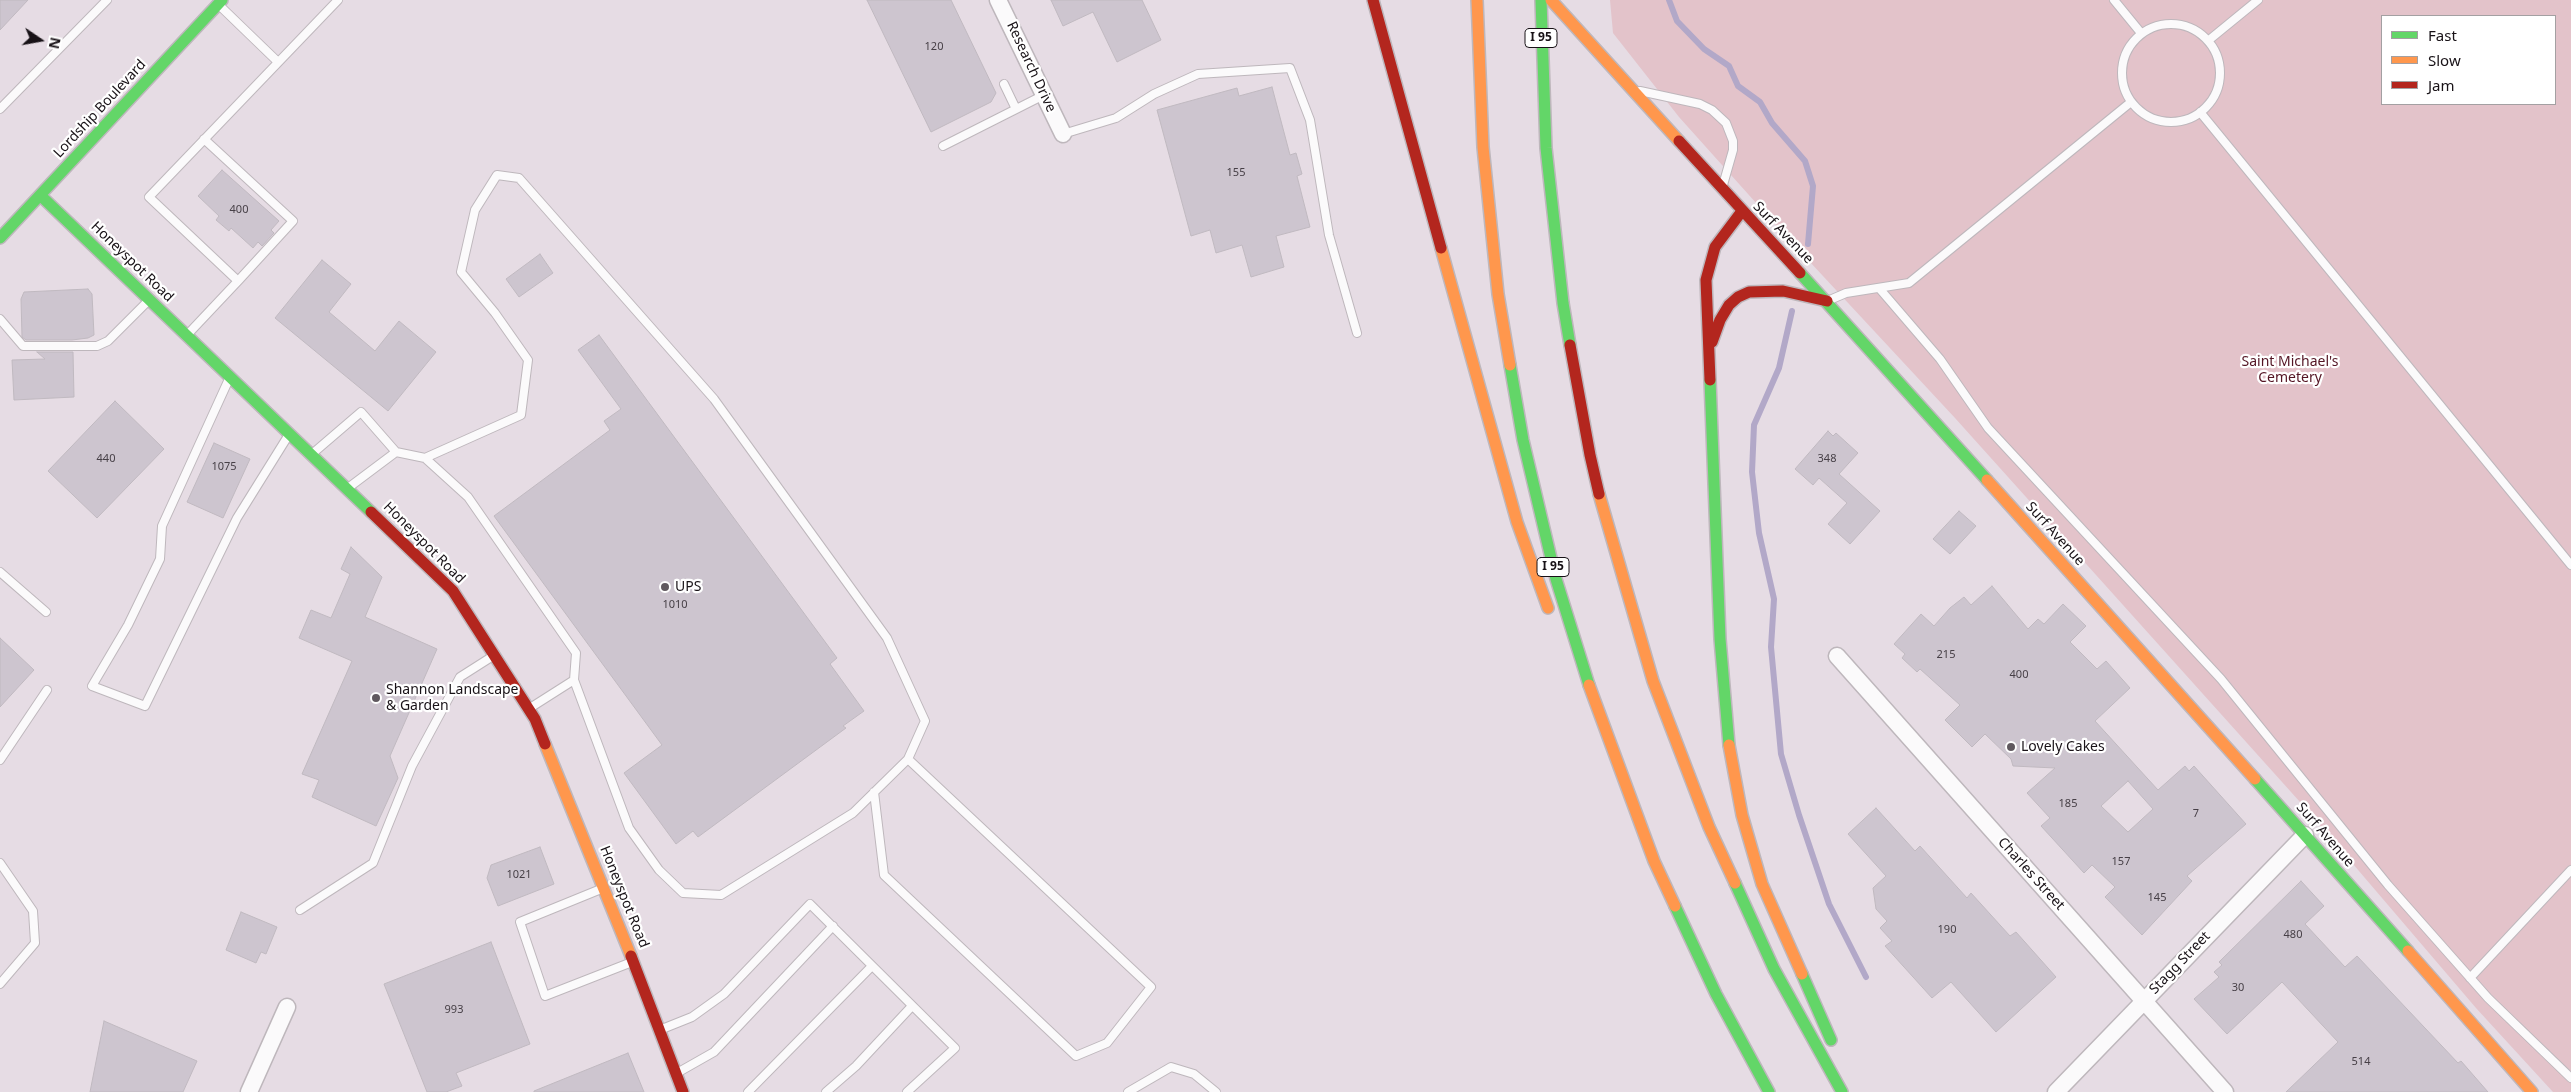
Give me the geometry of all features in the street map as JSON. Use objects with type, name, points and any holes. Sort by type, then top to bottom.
[{"type":"main road","points":[[1372,0],[1517,522],[1552,616]]},
{"type":"main road","name":"I 95","points":[[1541,0],[1542,75],[1554,227],[1574,369],[1590,455],[1630,608],[1680,754],[1740,898],[1774,969],[1842,1092]]},
{"type":"main road","name":"Surf Avenue","points":[[1551,0],[1742,212],[1827,301],[2305,835],[2532,1092]]},
{"type":"main road","name":"Lordship Boulevard","points":[[1,234],[221,2]]},
{"type":"main road","name":"I 95","points":[[1477,2],[1481,110],[1489,221],[1509,367],[1533,486],[1556,579],[1583,669],[1625,790],[1683,927],[1716,994],[1769,1092]]},
{"type":"main road","name":"Honeyspot Road","points":[[40,195],[453,591],[535,719],[633,961],[683,1092]]},
{"type":"main road","points":[[1742,212],[1722,234],[1708,266],[1706,280],[1720,639],[1727,733],[1742,815],[1762,884],[1834,1047]]},
{"type":"main road","points":[[1710,351],[1714,333],[1729,305],[1738,297],[1749,292],[1783,291],[1827,301]]},
{"type":"main road","points":[[1563,644],[1625,790]]},
{"type":"street","name":"Research Drive","points":[[998,0],[1062,134]]},
{"type":"street","name":"Charles Street","points":[[1837,656],[2225,1092]]},
{"type":"street","name":"Stagg Street","points":[[2056,1092],[2305,835]]},
{"type":"street","points":[[249,1092],[287,1007]]},
{"type":"lane","points":[[0,109],[107,0]]},
{"type":"lane","points":[[238,280],[149,197],[338,0]]},
{"type":"lane","points":[[2114,0],[2141,33]]},
{"type":"lane","points":[[2209,40],[2258,0]]},
{"type":"lane","points":[[221,2],[278,62]]},
{"type":"lane","points":[[2169,23],[2184,24],[2197,30],[2209,40],[2217,54],[2220,70],[2218,86],[2212,101],[2200,112],[2187,120],[2172,122],[2156,120],[2143,113],[2131,102],[2124,89],[2123,66],[2130,44],[2141,33],[2154,26],[2169,23]]},
{"type":"lane","points":[[1062,134],[1116,118],[1154,94],[1198,74],[1290,68],[1310,120],[1329,236],[1357,333]]},
{"type":"lane","points":[[1004,84],[1016,109]]},
{"type":"lane","points":[[1631,89],[1700,104],[1712,110],[1726,123],[1733,141],[1733,150],[1722,189]]},
{"type":"lane","points":[[943,146],[1044,95]]},
{"type":"lane","points":[[1827,301],[1846,293],[1909,284],[2131,102]]},
{"type":"lane","points":[[2200,112],[2571,565]]},
{"type":"lane","points":[[187,335],[293,221],[204,139]]},
{"type":"lane","points":[[311,455],[361,412],[396,452],[425,458],[468,497],[576,653],[574,680],[629,828],[659,870],[683,893],[721,895],[853,812],[908,759],[925,721],[887,638],[714,399],[519,178],[497,175],[475,210],[461,272],[495,313],[528,360],[521,415],[425,458]]},
{"type":"lane","points":[[1879,288],[1940,359],[1988,428],[2221,679],[2388,885],[2470,978],[2571,1078]]},
{"type":"lane","points":[[0,319],[23,346],[97,346],[108,341],[150,300]]},
{"type":"lane","points":[[230,377],[162,526],[160,559],[128,625],[92,686],[145,706],[236,518],[289,434]]},
{"type":"lane","points":[[347,489],[396,452]]},
{"type":"lane","points":[[0,572],[46,612]]},
{"type":"lane","points":[[300,910],[373,864],[412,766],[460,677],[494,655]]},
{"type":"lane","points":[[529,709],[574,680]]},
{"type":"lane","points":[[0,760],[47,690]]},
{"type":"lane","points":[[874,792],[884,875],[1076,1056],[1107,1043],[1151,987],[908,759]]},
{"type":"lane","points":[[0,863],[33,911],[35,943],[0,984]]},
{"type":"lane","points":[[2470,978],[2571,870]]},
{"type":"lane","points":[[604,888],[520,922],[545,996],[633,961]]},
{"type":"lane","points":[[660,1030],[692,1017],[724,994],[810,904],[955,1048],[907,1092]]},
{"type":"lane","points":[[676,1074],[714,1052],[833,926]]},
{"type":"lane","points":[[748,1092],[872,966]]},
{"type":"lane","points":[[826,1092],[856,1066],[912,1006]]},
{"type":"lane","points":[[1128,1092],[1172,1067],[1194,1074],[1216,1092]]},
{"type":"green space","name":"Saint Michael's Cemetery","points":[[1610,0],[2571,0],[2571,1092],[2553,1092],[2476,1008],[2300,802],[1955,418],[1783,233],[1679,117],[1613,33]]},
{"type":"building","points":[[0,0],[28,0],[0,30]]},
{"type":"building","points":[[867,0],[951,0],[996,93],[991,102],[931,132]]},
{"type":"building","points":[[1051,0],[1142,0],[1161,40],[1117,62],[1093,12],[1063,26]]},
{"type":"building","points":[[1272,87],[1290,155],[1296,153],[1302,174],[1297,176],[1310,227],[1276,236],[1284,267],[1251,277],[1242,245],[1216,253],[1210,230],[1191,236],[1157,110],[1237,88],[1239,96]]},
{"type":"building","points":[[222,170],[279,221],[271,230],[274,233],[262,246],[258,242],[253,248],[231,228],[229,231],[216,220],[219,216],[198,196]]},
{"type":"building","points":[[540,254],[553,273],[519,297],[506,279]]},
{"type":"building","points":[[322,260],[351,284],[329,312],[375,351],[399,321],[436,352],[388,411],[275,318]]},
{"type":"building","points":[[88,289],[92,294],[94,335],[88,338],[72,340],[26,340],[22,337],[21,299],[24,292]]},
{"type":"building","name":"UPS","points":[[599,335],[837,658],[830,664],[864,711],[843,726],[846,728],[698,837],[693,831],[676,844],[624,773],[662,745],[494,516],[610,430],[604,421],[621,409],[578,350]]},
{"type":"building","points":[[37,352],[73,352],[74,397],[14,400],[12,360],[45,359]]},
{"type":"building","points":[[115,401],[164,449],[97,518],[48,471]]},
{"type":"building","points":[[1828,431],[1833,436],[1836,433],[1858,453],[1839,474],[1880,511],[1850,544],[1828,524],[1847,503],[1819,478],[1813,485],[1795,469]]},
{"type":"building","points":[[214,443],[250,459],[223,518],[187,502]]},
{"type":"building","points":[[1959,511],[1976,526],[1950,554],[1933,539]]},
{"type":"building","name":"Shannon Landscape & Garden","points":[[351,547],[382,577],[365,617],[437,649],[390,756],[398,778],[376,826],[312,797],[319,780],[302,774],[352,661],[299,638],[311,610],[331,618],[350,574],[341,569]]},
{"type":"building","points":[[1992,586],[2028,629],[2038,619],[2044,624],[2063,604],[2086,626],[2070,642],[2097,669],[2106,661],[2130,688],[2095,721],[2158,790],[2185,766],[2189,771],[2194,766],[2246,824],[2187,876],[2192,881],[2142,935],[2105,897],[2115,887],[2092,865],[2084,873],[2041,826],[2050,818],[2027,793],[2055,768],[2013,766],[2011,759],[1985,734],[1972,747],[1945,720],[1960,705],[1920,669],[1917,672],[1902,658],[1905,654],[1894,644],[1921,614],[1934,626],[1950,608],[1964,597],[1971,605]],"holes":[[[2128,781],[2153,809],[2128,832],[2101,806]]]},
{"type":"building","points":[[0,638],[34,670],[0,707]]},
{"type":"building","points":[[1876,808],[1915,851],[1920,846],[1967,898],[1971,893],[2010,936],[2016,932],[2056,977],[1996,1032],[1951,982],[1932,998],[1885,946],[1892,941],[1880,928],[1887,921],[1876,909],[1873,888],[1886,876],[1848,834]]},
{"type":"building","points":[[540,847],[554,884],[498,906],[487,878],[491,865]]},
{"type":"building","points":[[2301,881],[2324,906],[2305,924],[2345,967],[2357,956],[2458,1063],[2461,1061],[2488,1092],[2286,1092],[2338,1042],[2282,982],[2227,1034],[2194,999],[2219,977],[2214,972],[2222,965],[2219,962]]},
{"type":"building","points":[[241,912],[277,927],[266,954],[261,952],[256,963],[226,950]]},
{"type":"building","points":[[491,942],[530,1044],[456,1073],[462,1086],[446,1092],[427,1092],[384,984]]},
{"type":"building","points":[[104,1021],[197,1061],[183,1092],[90,1092]]},
{"type":"building","points":[[628,1053],[644,1092],[534,1092],[534,1091]]},
{"type":"waterway","points":[[1669,0],[1677,21],[1704,49],[1729,66],[1738,86],[1760,102],[1772,123],[1805,161],[1813,186],[1808,244]]},
{"type":"waterway","points":[[1792,311],[1779,368],[1754,425],[1752,472],[1759,533],[1774,599],[1771,647],[1781,754],[1829,904],[1866,977]]},
{"type":"traffic: fast","points":[[0,238],[222,0]]},
{"type":"traffic: fast","points":[[1541,0],[1546,148],[1563,303],[1570,345]]},
{"type":"traffic: fast","points":[[40,195],[371,512]]},
{"type":"traffic: fast","points":[[1800,273],[1987,480]]},
{"type":"traffic: fast","points":[[1510,365],[1523,440],[1556,579],[1589,685]]},
{"type":"traffic: fast","points":[[1710,380],[1720,639],[1729,745]]},
{"type":"traffic: fast","points":[[2255,779],[2408,951]]},
{"type":"traffic: fast","points":[[1735,883],[1774,969],[1842,1092]]},
{"type":"traffic: fast","points":[[1675,906],[1716,994],[1769,1092]]},
{"type":"traffic: fast","points":[[1802,974],[1831,1040]]},
{"type":"traffic: slow","points":[[1477,0],[1483,147],[1498,294],[1510,365]]},
{"type":"traffic: slow","points":[[1551,0],[1679,141]]},
{"type":"traffic: slow","points":[[1441,248],[1517,522],[1548,608]]},
{"type":"traffic: slow","points":[[1987,480],[2255,779]]},
{"type":"traffic: slow","points":[[1599,494],[1653,681],[1709,827],[1735,883]]},
{"type":"traffic: slow","points":[[1589,685],[1654,861],[1675,906]]},
{"type":"traffic: slow","points":[[545,744],[631,956]]},
{"type":"traffic: slow","points":[[1729,745],[1742,815],[1762,884],[1802,974]]},
{"type":"traffic: slow","points":[[2408,951],[2532,1092]]},
{"type":"traffic: jam","points":[[1373,0],[1441,248]]},
{"type":"traffic: jam","points":[[1679,141],[1800,273]]},
{"type":"traffic: jam","points":[[1710,380],[1706,280],[1715,247],[1742,211]]},
{"type":"traffic: jam","points":[[1712,342],[1720,320],[1729,305],[1738,297],[1749,292],[1783,291],[1827,301]]},
{"type":"traffic: jam","points":[[1570,345],[1599,494]]},
{"type":"traffic: jam","points":[[371,512],[453,591],[535,719],[545,744]]},
{"type":"traffic: jam","points":[[631,956],[683,1092]]},
{"type":"place","name":"UPS","points":[[665,587]]},
{"type":"place","name":"Shannon Landscape & Garden","points":[[376,698]]},
{"type":"place","name":"Lovely Cakes","points":[[2011,747]]}]
